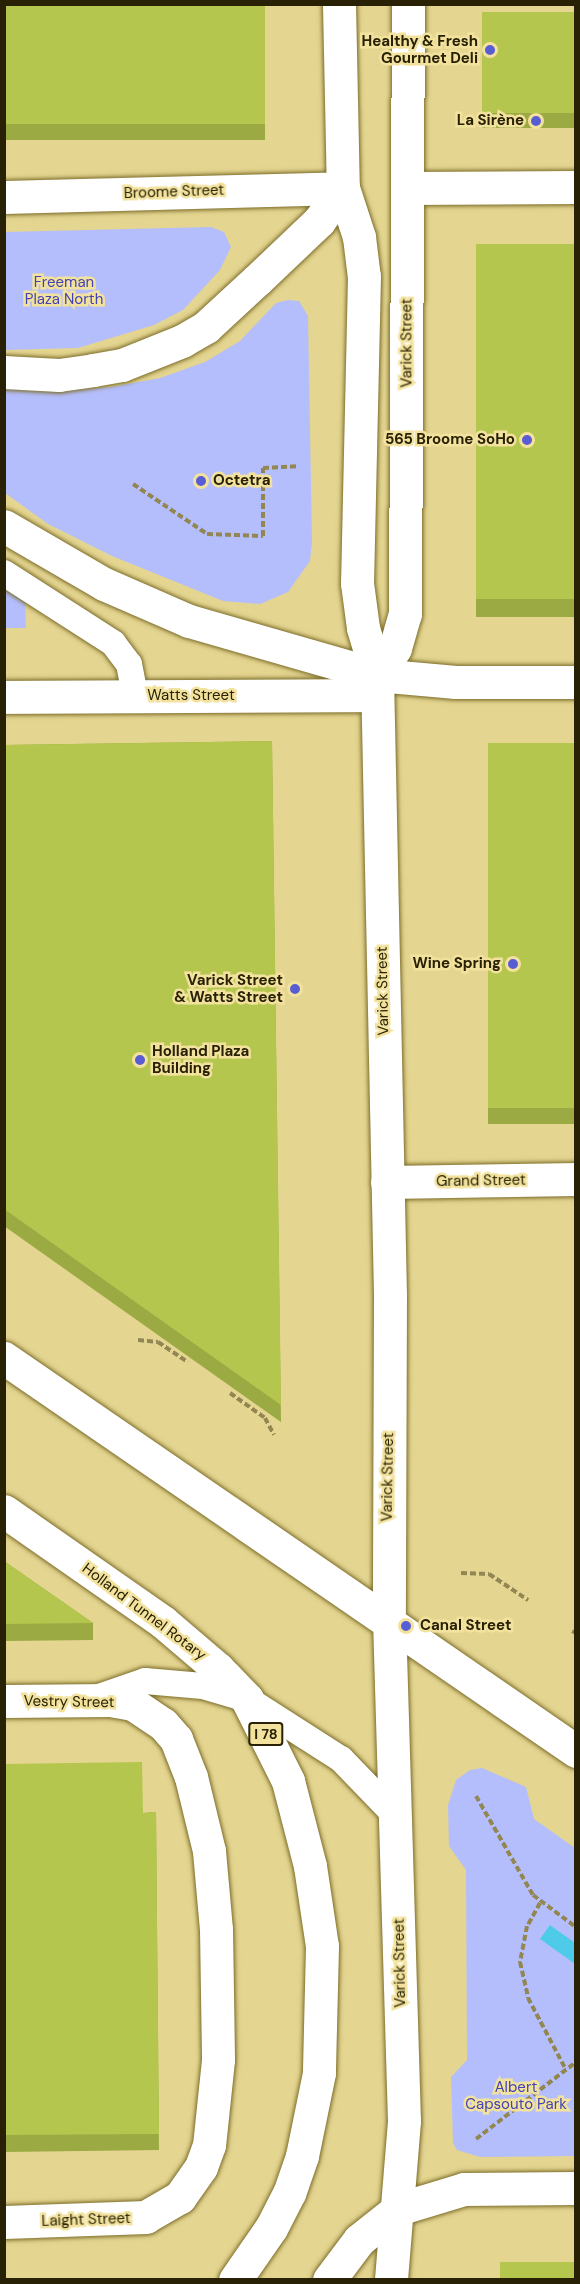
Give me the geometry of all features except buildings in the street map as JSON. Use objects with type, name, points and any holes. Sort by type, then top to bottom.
[{"type":"main road","name":"Varick Street","points":[[339,4],[343,188],[359,237],[364,276],[357,584],[363,628],[377,685],[387,1182],[389,1619],[397,1817],[404,2121],[392,2280]]},
{"type":"main road","name":"Varick Street","points":[[377,685],[395,648],[405,614],[408,4]]},
{"type":"main road","points":[[407,188],[576,187]]},
{"type":"main road","name":"Broome Street","points":[[4,197],[343,188]]},
{"type":"main road","points":[[4,372],[59,375],[122,365],[182,341],[206,327],[257,280],[319,221],[343,188]]},
{"type":"main road","points":[[4,526],[104,584],[189,621],[377,685]]},
{"type":"main road","name":"Watts Street","points":[[4,697],[135,696],[456,682],[576,682]]},
{"type":"main road","name":"Grand Street","points":[[387,1182],[576,1179]]},
{"type":"main road","points":[[4,1358],[389,1619],[576,1751]]},
{"type":"main road","name":"Holland Tunnel Rotary","points":[[4,1511],[193,1646],[247,1699],[278,1754],[301,1824],[318,1909],[324,1987],[319,2073],[302,2156],[271,2228],[235,2280]]},
{"type":"main road","name":"Vestry Street","points":[[4,1701],[87,1701],[133,1704],[163,1724],[184,1755],[201,1810],[216,1918],[218,2089],[209,2145],[191,2183]]},
{"type":"main road","name":"Laight Street","points":[[4,2222],[146,2217],[164,2209],[191,2183]]},
{"type":"main road","points":[[329,2280],[359,2240],[398,2209],[464,2189],[576,2188]]},
{"type":"lane","points":[[4,573],[113,643],[129,664],[135,696]]},
{"type":"lane","points":[[87,1701],[146,1681],[204,1686],[247,1699],[341,1759],[397,1817]]},
{"type":"path","points":[[133,484],[207,534],[263,536],[263,468],[297,466]]},
{"type":"path","points":[[138,1340],[158,1342],[188,1362]]},
{"type":"path","points":[[230,1393],[265,1418],[274,1435]]},
{"type":"path","points":[[461,1573],[489,1574],[528,1600]]},
{"type":"path","points":[[476,1796],[515,1870],[540,1903],[576,1927]]},
{"type":"path","points":[[540,1903],[527,1926],[520,1962],[528,1998],[565,2068]]},
{"type":"path","points":[[476,2139],[565,2068],[576,2062]]},
{"type":"green space","name":"Freeman Plaza North","points":[[211,227],[224,232],[231,247],[220,270],[183,310],[154,325],[78,348],[5,350],[5,232]]},
{"type":"green space","points":[[288,300],[299,301],[308,316],[312,542],[310,561],[288,592],[260,604],[223,601],[112,556],[48,524],[5,493],[5,388],[60,391],[111,387],[160,378],[205,362],[240,341],[276,303]]},
{"type":"green space","points":[[4,587],[25,601],[26,628],[5,628]]},
{"type":"green space","name":"Albert Capsouto Park","points":[[482,1768],[526,1787],[534,1819],[575,1848],[575,2156],[480,2157],[457,2150],[453,2143],[451,2077],[467,2060],[466,1870],[449,1846],[448,1805],[456,1780],[470,1770]]},
{"type":"shaded area","points":[[550,1925],[575,1943],[575,1964],[540,1939]]},
{"type":"place","name":"Healthy & Fresh Gourmet Deli","points":[[490,50]]},
{"type":"place","name":"La Sirène","points":[[536,121]]},
{"type":"place","name":"565 Broome SoHo","points":[[527,440]]},
{"type":"place","name":"Octetra","points":[[201,481]]},
{"type":"place","name":"Wine Spring","points":[[513,964]]},
{"type":"place","name":"Varick Street & Watts Street","points":[[295,989]]},
{"type":"place","name":"Holland Plaza Building","points":[[140,1060]]},
{"type":"place","name":"Canal Street","points":[[406,1626]]}]
